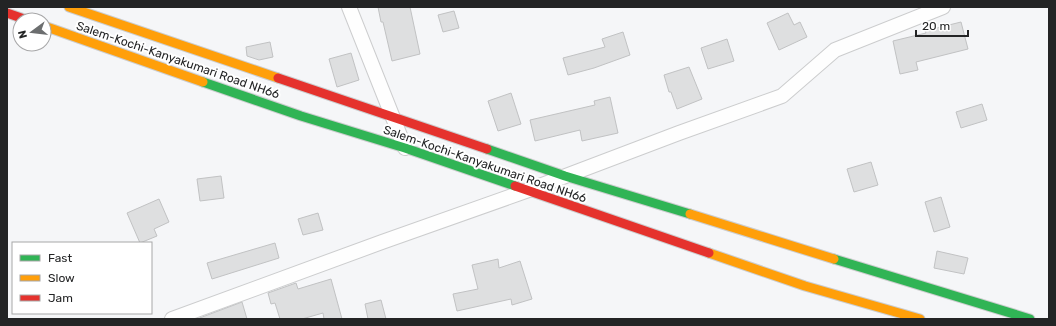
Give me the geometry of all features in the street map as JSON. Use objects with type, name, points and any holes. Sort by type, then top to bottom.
[{"type":"main road","points":[[69,7],[565,176],[1030,319]]},
{"type":"main road","name":"Salem-Kochi-Kanyakumari Road NH66","points":[[52,29],[301,116],[405,148],[805,286],[920,319]]},
{"type":"street","points":[[349,7],[405,148]]},
{"type":"street","points":[[181,318],[382,242],[526,191],[782,96],[835,50],[943,7]]},
{"type":"building","points":[[378,7],[410,7],[420,54],[392,61]]},
{"type":"building","points":[[454,11],[459,28],[443,32],[438,15]]},
{"type":"building","points":[[788,13],[794,25],[800,22],[807,37],[779,50],[767,23]]},
{"type":"building","points":[[961,22],[968,49],[916,62],[918,70],[900,74],[893,41]]},
{"type":"building","points":[[623,32],[630,55],[594,68],[568,75],[563,58],[605,47],[602,39]]},
{"type":"building","points":[[727,39],[734,61],[708,69],[701,48]]},
{"type":"building","points":[[270,42],[273,57],[259,60],[247,56],[246,47]]},
{"type":"building","points":[[351,53],[359,80],[337,87],[329,59]]},
{"type":"building","points":[[689,67],[702,99],[677,109],[671,92],[669,92],[664,75]]},
{"type":"building","points":[[511,93],[521,124],[498,131],[488,101]]},
{"type":"building","points":[[610,97],[618,133],[582,141],[580,130],[535,141],[530,120],[595,105],[594,101]]},
{"type":"building","points":[[982,104],[987,120],[961,128],[956,112]]},
{"type":"building","points":[[871,162],[878,185],[854,192],[847,169]]},
{"type":"building","points":[[221,176],[224,198],[200,201],[197,179]]},
{"type":"building","points":[[941,197],[950,227],[934,232],[925,202]]},
{"type":"building","points":[[159,199],[169,222],[154,229],[157,236],[140,242],[127,213]]},
{"type":"building","points":[[318,213],[323,230],[303,235],[298,219]]},
{"type":"building","points":[[275,243],[279,258],[212,279],[207,263]]},
{"type":"building","points":[[937,251],[968,258],[964,274],[934,268]]},
{"type":"building","points":[[498,259],[499,268],[520,261],[532,299],[512,305],[511,299],[457,311],[453,294],[478,289],[472,265]]},
{"type":"building","points":[[331,279],[342,319],[324,319],[323,313],[302,319],[280,319],[275,303],[271,304],[268,293],[296,283],[298,289]]},
{"type":"building","points":[[381,300],[386,319],[368,319],[365,304]]},
{"type":"building","points":[[242,302],[247,319],[197,319]]},
{"type":"traffic: fast","points":[[203,82],[301,116],[405,148],[515,186]]},
{"type":"traffic: fast","points":[[487,149],[565,176],[690,214]]},
{"type":"traffic: fast","points":[[834,259],[1030,319]]},
{"type":"traffic: slow","points":[[69,7],[278,78]]},
{"type":"traffic: slow","points":[[52,29],[203,82]]},
{"type":"traffic: slow","points":[[690,214],[834,259]]},
{"type":"traffic: slow","points":[[709,253],[805,286],[920,319]]},
{"type":"traffic: jam","points":[[7,13],[12,15]]},
{"type":"traffic: jam","points":[[278,78],[487,149]]},
{"type":"traffic: jam","points":[[515,186],[709,253]]}]
